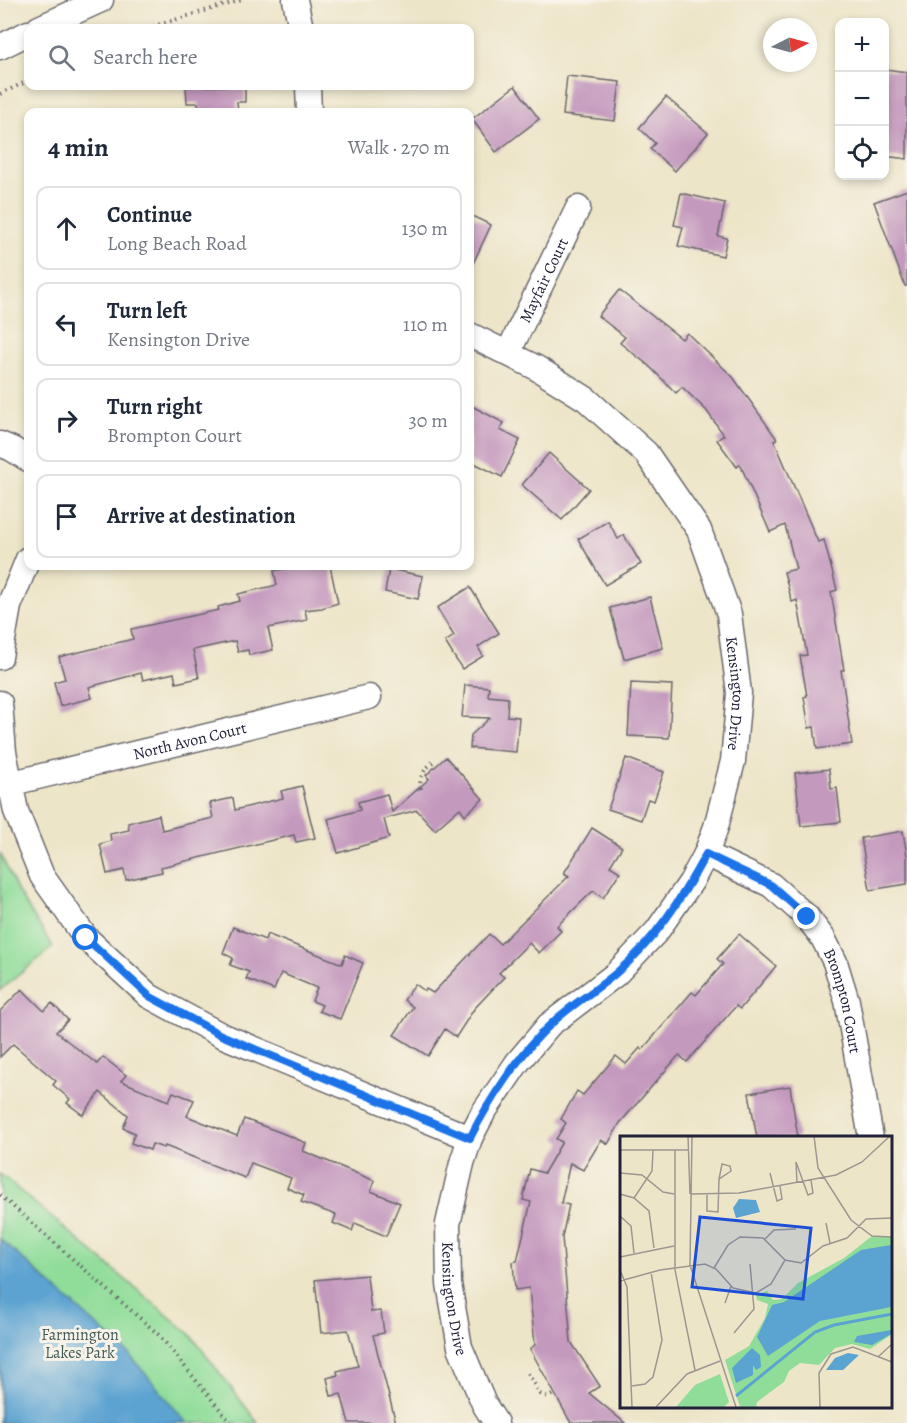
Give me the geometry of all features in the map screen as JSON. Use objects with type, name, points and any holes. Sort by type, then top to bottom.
[{"type":"street","points":[[48,24],[101,0]]},
{"type":"street","points":[[295,0],[300,24]]},
{"type":"street","points":[[0,46],[24,35]]},
{"type":"street","points":[[308,90],[309,108]]},
{"type":"street","name":"Mayfair Court","points":[[508,353],[579,208]]},
{"type":"street","name":"Kensington Drive","points":[[474,337],[508,353],[586,399],[646,453],[699,530],[729,614],[739,693],[733,761],[716,827],[706,854],[691,882],[657,931],[616,974],[549,1025],[483,1113],[470,1138],[448,1224],[448,1284],[460,1347],[484,1404],[495,1423]]},
{"type":"street","points":[[0,444],[24,456]]},
{"type":"street","points":[[0,657],[9,606],[24,569]]},
{"type":"street","name":"North Avon Court","points":[[5,785],[369,697]]},
{"type":"street","points":[[0,703],[5,785],[42,876],[86,938],[149,996],[221,1035],[470,1138]]},
{"type":"street","name":"Brompton Court","points":[[706,854],[771,885],[807,917],[823,938],[835,962],[847,1001],[871,1136]]},
{"type":"path","points":[[160,24],[241,0]]},
{"type":"path","points":[[0,94],[24,83]]},
{"type":"path","points":[[421,789],[420,781],[423,772],[433,762]]},
{"type":"path","points":[[0,1195],[159,1335],[231,1423]]},
{"type":"path","points":[[528,1373],[540,1394],[548,1397],[554,1394]]},
{"type":"green space","points":[[0,853],[18,892],[53,947],[0,990]]},
{"type":"green space","name":"Farmington Lakes Park","points":[[0,1174],[190,1334],[258,1423],[0,1423]]},
{"type":"water","points":[[0,1239],[128,1353],[187,1423],[0,1423]]},
{"type":"building","points":[[889,70],[907,72],[907,159],[889,157]]},
{"type":"building","points":[[567,76],[620,82],[615,121],[563,115]]},
{"type":"building","points":[[515,86],[539,119],[496,152],[474,122],[474,117]]},
{"type":"building","points":[[186,90],[245,90],[245,102],[237,102],[238,108],[199,108],[198,103],[187,103]]},
{"type":"building","points":[[666,97],[708,133],[675,171],[650,149],[655,143],[639,128]]},
{"type":"building","points":[[907,190],[907,286],[905,286],[874,202]]},
{"type":"building","points":[[681,193],[725,203],[718,236],[727,238],[723,256],[678,246],[683,227],[674,225]]},
{"type":"building","points":[[474,217],[491,225],[474,261]]},
{"type":"building","points":[[619,290],[682,339],[687,333],[733,377],[777,439],[774,440],[818,542],[824,540],[837,590],[831,592],[844,670],[841,670],[852,744],[817,749],[814,727],[809,728],[804,697],[807,696],[800,656],[807,655],[797,600],[792,602],[784,572],[796,569],[785,525],[770,532],[740,464],[737,467],[717,440],[724,435],[706,410],[682,387],[676,393],[648,365],[620,343],[625,337],[598,316]]},
{"type":"building","points":[[474,407],[504,423],[500,430],[520,440],[502,477],[474,463]]},
{"type":"building","points":[[549,453],[589,489],[562,520],[522,485]]},
{"type":"building","points":[[608,521],[618,539],[624,535],[641,564],[605,585],[578,539]]},
{"type":"building","points":[[331,570],[338,603],[305,610],[307,620],[268,628],[273,650],[249,655],[248,650],[238,652],[235,641],[193,650],[199,678],[176,683],[174,673],[143,680],[141,673],[89,687],[92,698],[60,706],[54,682],[65,679],[59,657],[133,639],[131,629],[219,610],[218,607],[240,601],[238,594],[277,585],[274,571]]},
{"type":"building","points":[[389,570],[423,576],[418,599],[385,592]]},
{"type":"building","points":[[470,587],[499,633],[478,647],[483,656],[462,669],[445,642],[454,636],[437,608]]},
{"type":"building","points":[[650,597],[663,648],[624,659],[610,608]]},
{"type":"building","points":[[631,683],[672,685],[669,738],[628,736]]},
{"type":"building","points":[[465,685],[489,687],[488,696],[508,698],[507,716],[519,717],[516,752],[470,748],[471,735],[490,718],[462,717]]},
{"type":"building","points":[[446,757],[483,799],[465,815],[460,808],[435,830],[417,810],[384,819],[389,838],[338,853],[328,819],[360,810],[358,802],[387,794],[392,812],[429,779],[426,775]]},
{"type":"building","points":[[626,758],[664,772],[654,801],[648,799],[641,820],[608,809]]},
{"type":"building","points":[[829,769],[831,789],[837,788],[841,822],[801,826],[795,773]]},
{"type":"building","points":[[302,786],[315,838],[296,842],[294,835],[161,867],[162,872],[126,880],[124,870],[107,874],[100,844],[111,841],[110,834],[129,830],[128,823],[159,815],[162,830],[213,818],[210,803],[233,798],[235,810],[283,798],[281,791]]},
{"type":"building","points":[[592,828],[622,847],[610,866],[620,872],[603,898],[593,891],[557,926],[561,931],[539,953],[529,943],[499,973],[504,977],[474,1009],[456,1037],[445,1029],[428,1056],[394,1035],[413,1007],[404,1000],[415,984],[433,993],[489,934],[500,944],[569,876],[564,873]]},
{"type":"building","points":[[903,831],[907,857],[907,884],[870,890],[861,838]]},
{"type":"building","points":[[233,927],[265,940],[267,934],[342,964],[345,955],[363,963],[340,1019],[319,1011],[322,1005],[312,1001],[317,988],[281,973],[274,990],[246,979],[249,972],[230,965],[233,958],[223,953]]},
{"type":"building","points":[[739,934],[776,966],[740,1009],[736,1006],[687,1062],[679,1055],[620,1123],[608,1144],[601,1140],[583,1170],[570,1163],[561,1203],[569,1205],[562,1237],[571,1342],[600,1386],[589,1393],[625,1423],[571,1423],[530,1349],[535,1345],[529,1288],[515,1290],[513,1262],[517,1261],[531,1202],[523,1200],[530,1169],[544,1173],[562,1142],[556,1139],[566,1123],[561,1119],[577,1091],[583,1095],[616,1056],[626,1064],[640,1048],[642,1050],[692,992],[696,995],[723,964],[717,959]]},
{"type":"building","points":[[22,989],[44,1011],[52,1003],[68,1020],[56,1032],[97,1064],[103,1057],[126,1075],[121,1081],[169,1101],[173,1092],[194,1100],[187,1116],[237,1136],[244,1119],[282,1133],[306,1143],[303,1151],[375,1181],[371,1191],[400,1203],[386,1236],[355,1223],[352,1231],[333,1223],[336,1215],[301,1202],[304,1195],[287,1188],[291,1178],[251,1163],[245,1178],[165,1146],[164,1148],[152,1144],[150,1150],[131,1143],[135,1133],[123,1128],[128,1115],[100,1092],[83,1115],[67,1103],[70,1099],[53,1085],[56,1081],[13,1044],[0,1057],[0,1011]]},
{"type":"building","points":[[790,1086],[798,1136],[757,1136],[749,1093]]},
{"type":"building","points":[[367,1275],[371,1312],[381,1311],[384,1333],[373,1335],[396,1423],[349,1423],[341,1394],[331,1396],[327,1378],[338,1375],[337,1371],[358,1366],[348,1330],[321,1333],[315,1280]]},
{"type":"route","points":[[86,938],[149,996],[221,1035],[470,1138],[483,1113],[518,1063],[549,1025],[616,974],[657,931],[691,882],[706,854],[771,885],[807,917]]}]
